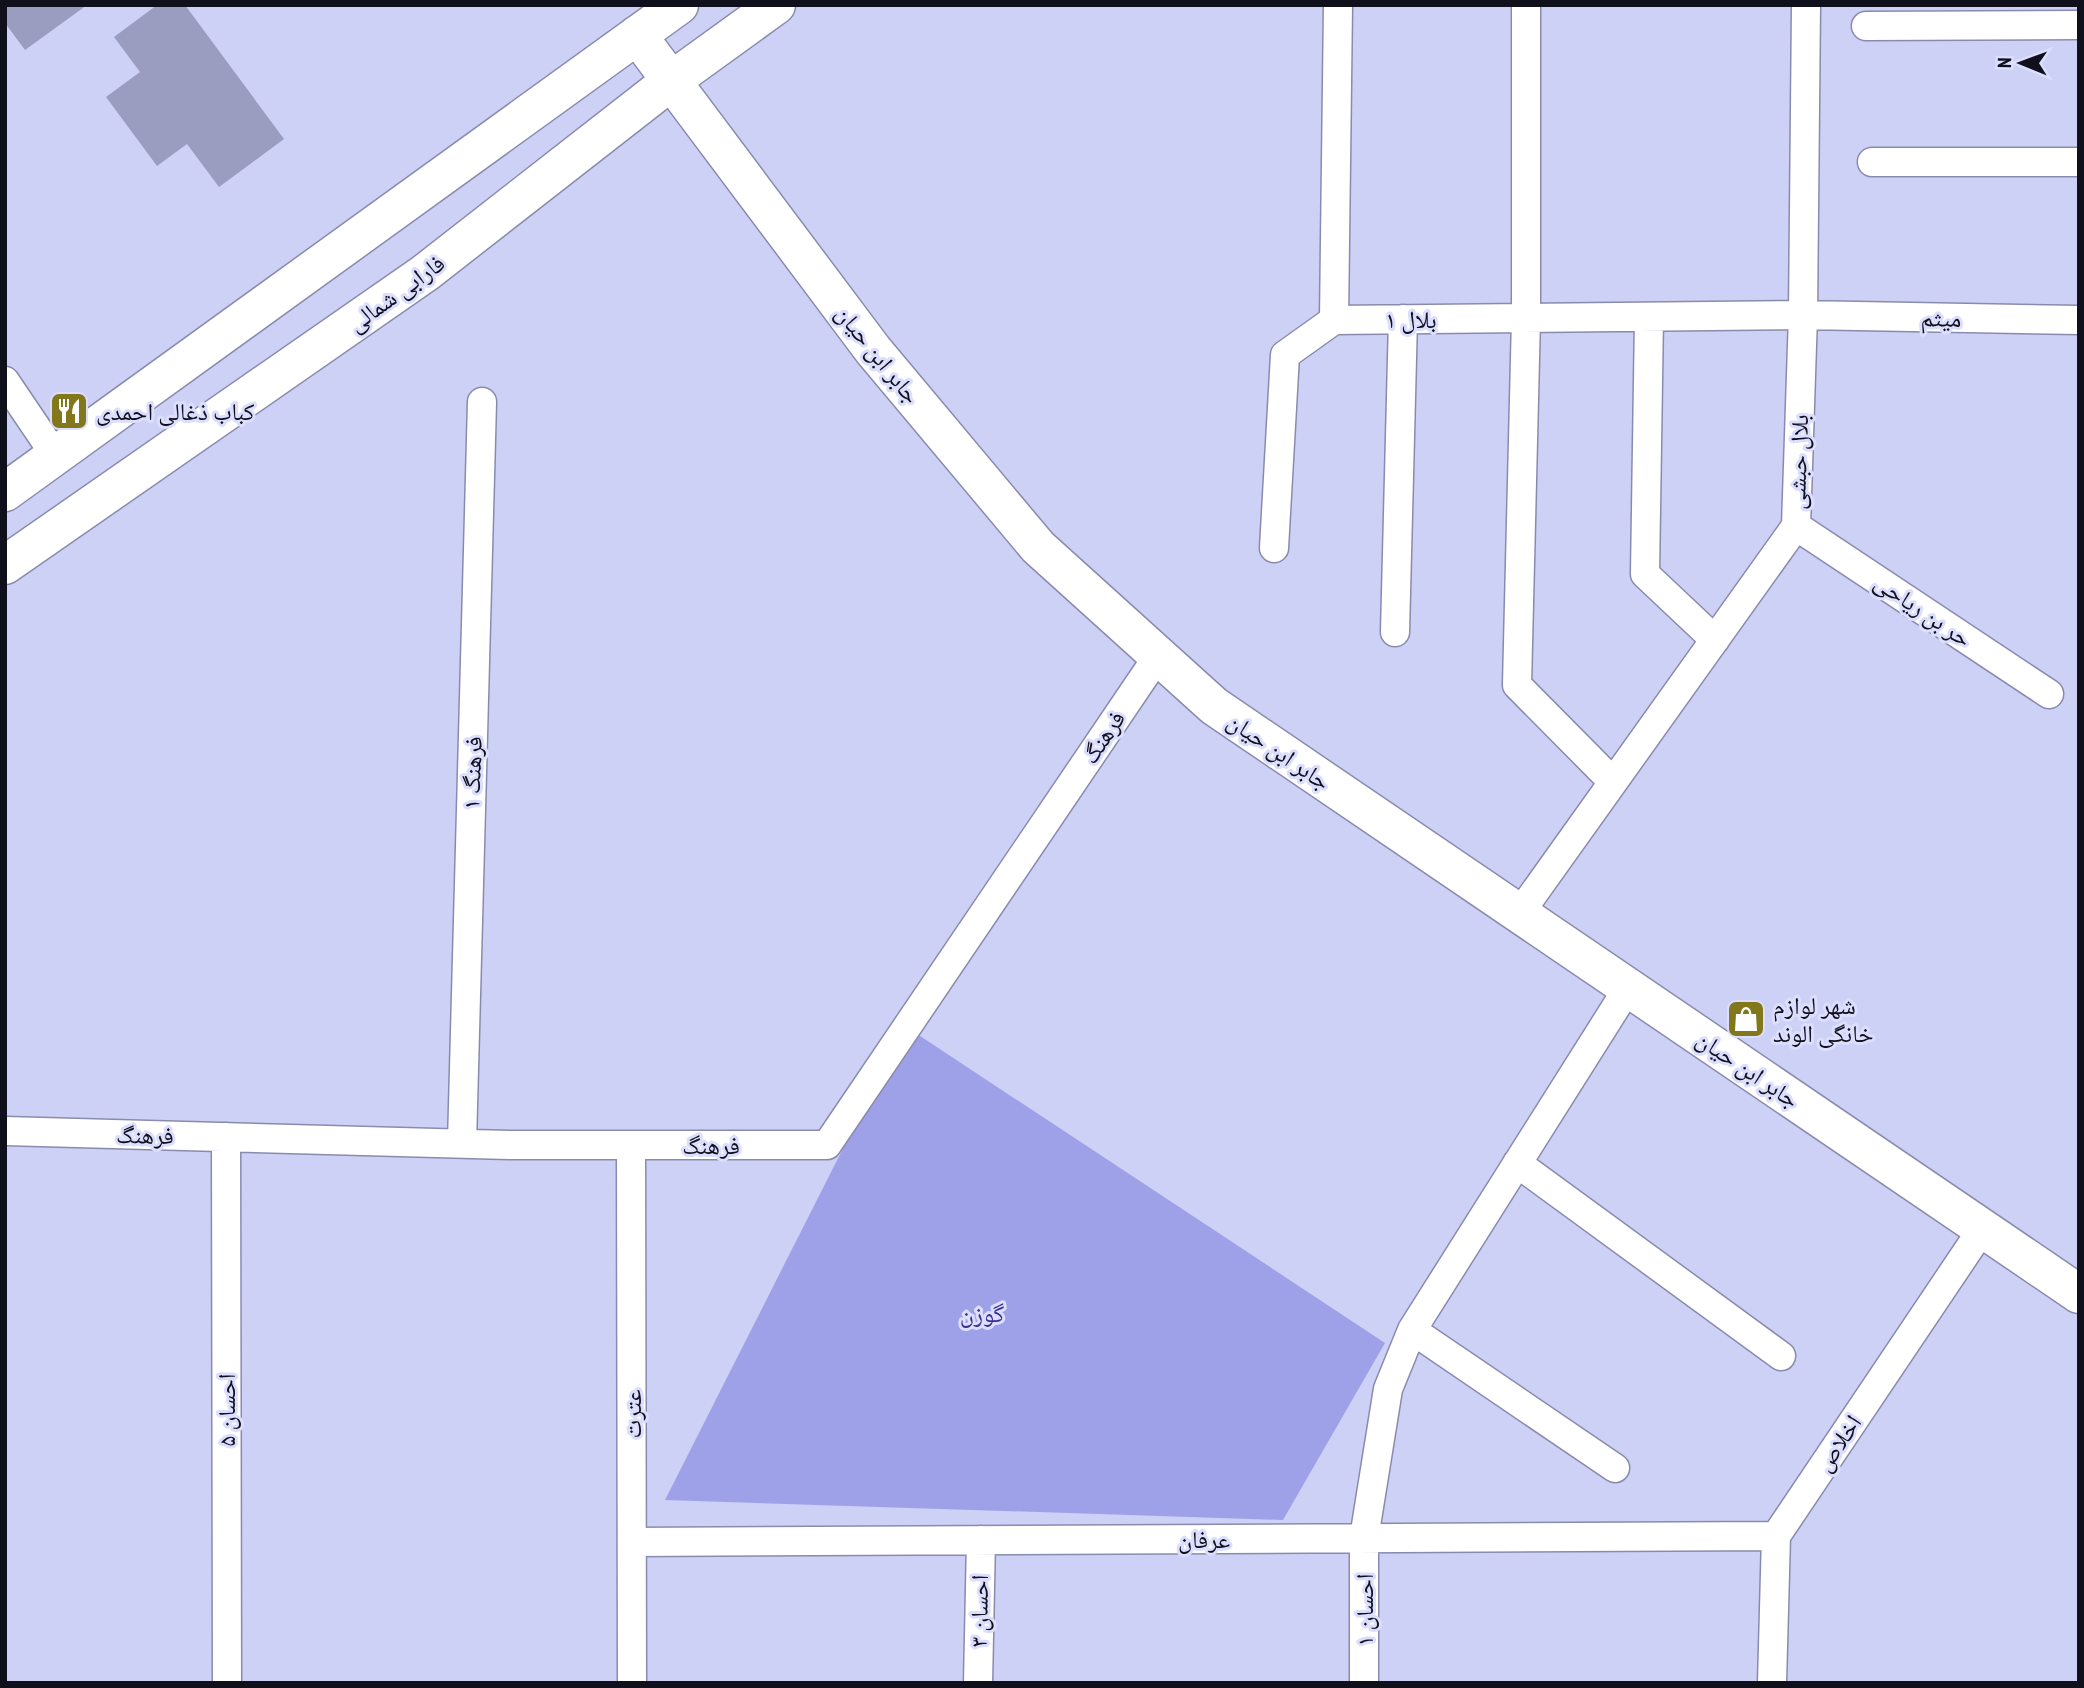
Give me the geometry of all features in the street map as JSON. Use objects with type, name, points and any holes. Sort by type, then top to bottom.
[{"type":"street","points":[[5,492],[679,5]]},
{"type":"street","name":"فارابی شمالی","points":[[5,565],[425,273],[671,81],[776,5]]},
{"type":"street","points":[[1274,548],[1285,355],[1335,320],[1338,5]]},
{"type":"street","points":[[1526,5],[1527,318],[1517,685],[1613,782]]},
{"type":"street","name":"بلال حبشی","points":[[1519,914],[1796,526],[1803,315],[1806,5]]},
{"type":"street","points":[[1866,26],[2079,25]]},
{"type":"street","name":"جابر ابن حیان","points":[[637,35],[873,350],[1038,547],[1214,706],[2079,1294]]},
{"type":"street","points":[[1872,162],[2079,162]]},
{"type":"street","name":"بلال ۱","points":[[1335,320],[1803,315]]},
{"type":"street","name":"میثم","points":[[1803,315],[2079,320]]},
{"type":"street","points":[[1648,317],[1645,574],[1715,640]]},
{"type":"street","points":[[1395,632],[1403,319]]},
{"type":"street","points":[[5,381],[55,455]]},
{"type":"street","name":"فرهنگ ۱","points":[[462,1143],[482,402]]},
{"type":"street","name":"حر بن ریاحی","points":[[1796,526],[2049,694]]},
{"type":"street","name":"فرهنگ","points":[[5,1131],[462,1143],[827,1145],[1158,656]]},
{"type":"street","name":"احسان ۱","points":[[1364,1683],[1364,1538],[1388,1389],[1412,1330],[1628,988]]},
{"type":"street","name":"احسان ۵","points":[[226,1137],[227,1683]]},
{"type":"street","name":"عترت","points":[[631,1145],[632,1683]]},
{"type":"street","points":[[1517,1163],[1781,1356]]},
{"type":"street","name":"اخلاص","points":[[1776,1536],[1983,1228]]},
{"type":"street","points":[[1412,1330],[1615,1468]]},
{"type":"street","points":[[1772,1683],[1776,1536]]},
{"type":"street","name":"عرفان","points":[[632,1542],[1776,1536]]},
{"type":"street","name":"احسان ۳","points":[[978,1683],[981,1540]]},
{"type":"green space","name":"گوزن","points":[[905,1026],[1385,1343],[1283,1520],[665,1500]]},
{"type":"building","points":[[5,5],[87,5],[25,50],[5,23]]},
{"type":"building","points":[[157,5],[185,5],[284,139],[219,187],[187,144],[157,166],[106,97],[140,72],[114,37]]},
{"type":"place","name":"کباب ذغالی احمدی","points":[[69,411]]},
{"type":"place","name":"شهر لوازم خانگی الوند","points":[[1746,1019]]}]
